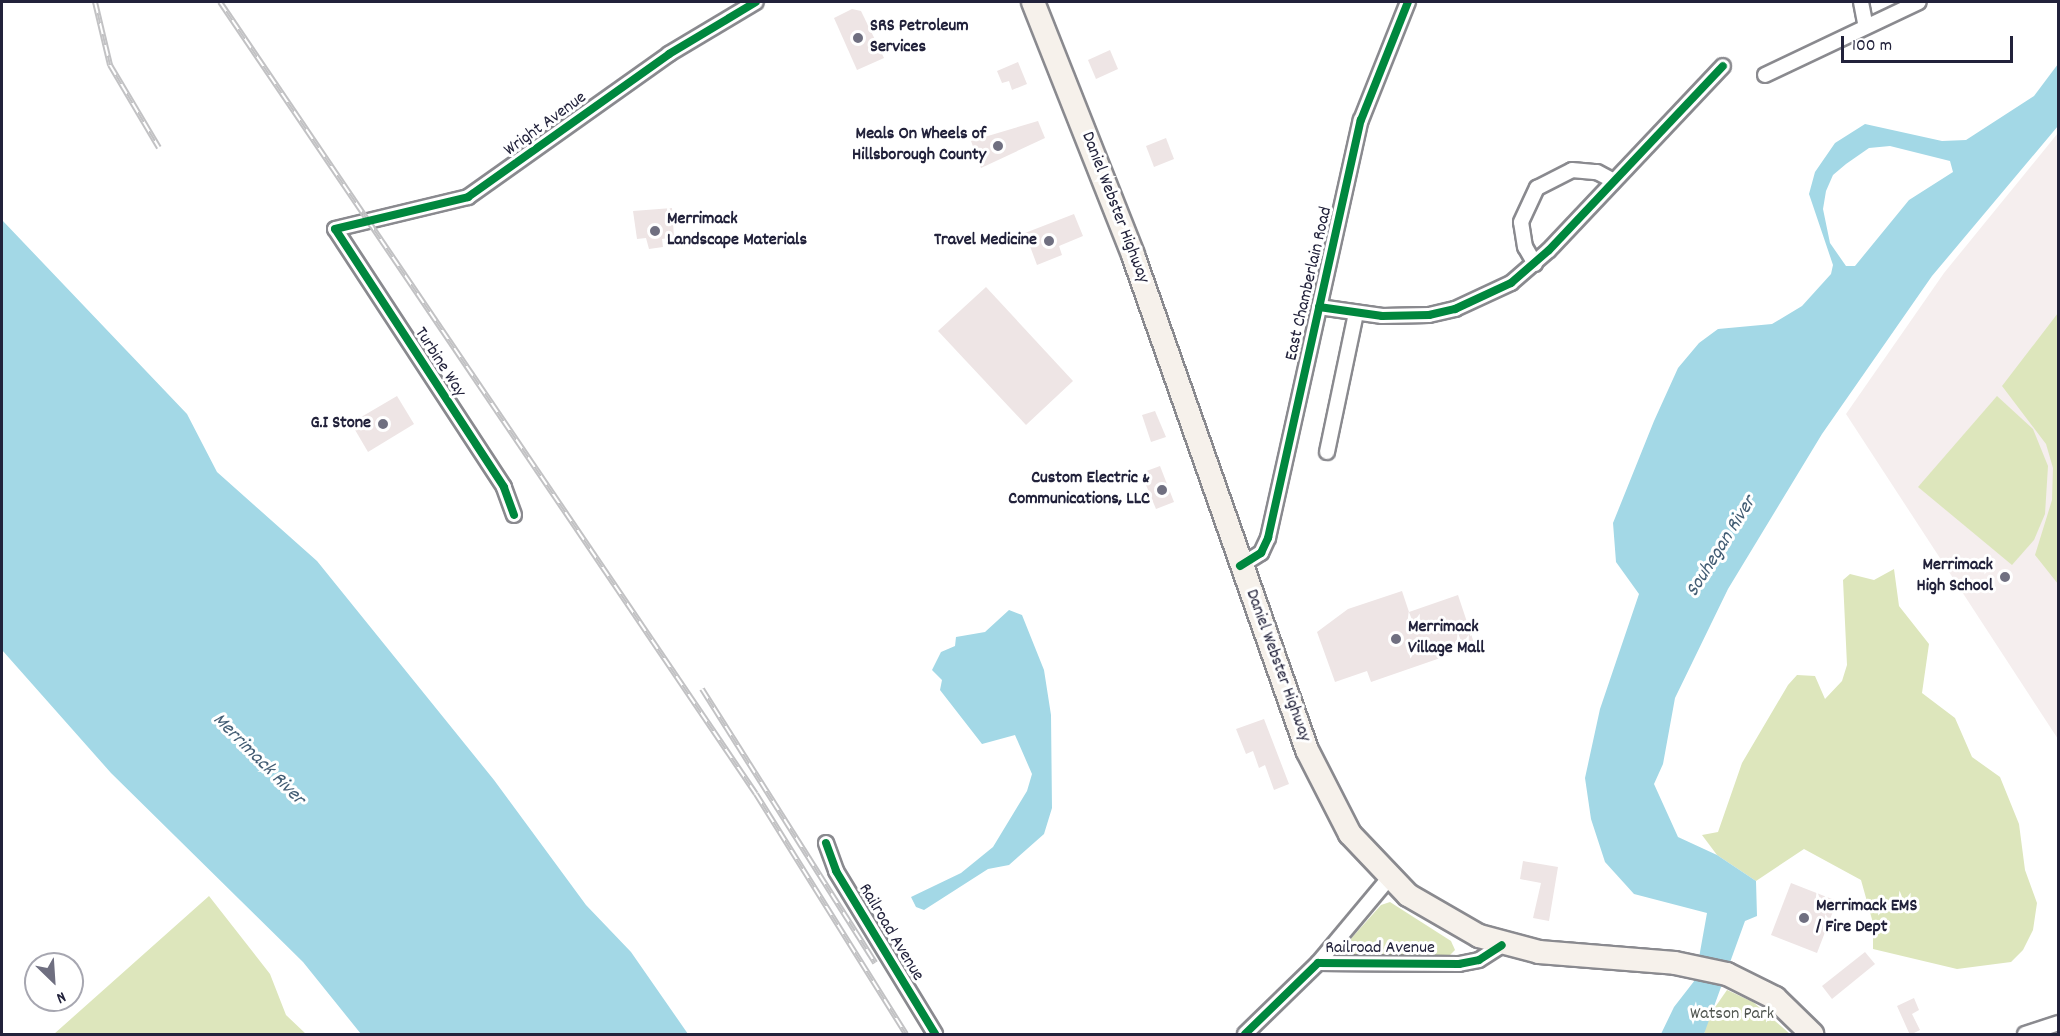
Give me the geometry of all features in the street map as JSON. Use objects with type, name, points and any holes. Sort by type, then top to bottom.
[{"type":"main road","name":"Daniel Webster Highway","points":[[1034,2],[1133,255],[1240,566],[1323,787],[1350,834],[1389,879],[1431,911],[1502,945],[1552,954],[1702,967],[1752,984],[1782,1004],[1812,1035]]},
{"type":"street","name":"Wright Avenue","points":[[335,229],[468,196],[669,54],[756,2]]},
{"type":"street","name":"East Chamberlain Road","points":[[1240,566],[1261,554],[1268,538],[1369,94],[1408,2]]},
{"type":"street","points":[[1861,2],[1866,27]]},
{"type":"street","points":[[1766,75],[1919,2]]},
{"type":"street","points":[[1320,307],[1401,318],[1455,309],[1510,283],[1535,264],[1723,66]]},
{"type":"street","points":[[1535,264],[1525,246],[1521,222],[1537,188],[1572,170],[1597,172],[1614,181]]},
{"type":"street","name":"Turbine Way","points":[[335,229],[504,487],[514,515]]},
{"type":"street","points":[[1327,452],[1356,313]]},
{"type":"street","name":"Railroad Avenue","points":[[826,843],[842,881],[935,1035]]},
{"type":"street","name":"Railroad Avenue","points":[[1245,1035],[1318,963],[1389,879]]},
{"type":"street","name":"Railroad Avenue","points":[[1318,963],[1460,964],[1479,960],[1502,945]]},
{"type":"street","points":[[2025,1035],[2058,1023]]},
{"type":"shaded area","name":"Merrimack High School","points":[[2058,133],[2058,739],[1846,414],[1944,273]]},
{"type":"green space","points":[[2058,313],[2058,584],[2035,555],[2052,500],[2053,468],[2046,444],[2002,386]]},
{"type":"green space","points":[[1997,396],[2033,429],[2048,466],[2045,514],[2034,540],[2012,565],[1918,487]]},
{"type":"green space","points":[[1894,569],[1899,606],[1929,644],[1922,693],[1955,718],[1972,757],[2000,777],[2019,824],[2025,870],[2037,903],[2033,930],[2023,950],[2011,962],[1957,969],[1873,949],[1873,923],[1861,880],[1804,849],[1756,881],[1717,855],[1702,835],[1718,832],[1742,763],[1788,685],[1797,675],[1815,676],[1825,699],[1842,681],[1847,665],[1843,580],[1850,574],[1874,580]]},
{"type":"green space","points":[[209,896],[270,974],[286,1015],[306,1034],[54,1034],[79,1012],[84,1012],[84,1007]]},
{"type":"green space","points":[[1390,902],[1451,941],[1455,950],[1450,955],[1342,958],[1340,951],[1381,905]]},
{"type":"green space","name":"Watson Park","points":[[1727,990],[1753,1002],[1790,1034],[1705,1034],[1702,1026]]},
{"type":"water","name":"Souhegan River","points":[[2058,64],[2058,126],[1932,276],[1822,434],[1728,589],[1675,698],[1663,764],[1654,784],[1678,837],[1717,855],[1756,881],[1757,916],[1745,921],[1704,1034],[1661,1034],[1674,1007],[1695,980],[1707,913],[1634,894],[1605,862],[1591,819],[1585,778],[1600,709],[1639,594],[1616,562],[1613,523],[1678,368],[1699,343],[1718,329],[1772,324],[1802,306],[1831,274],[1833,265],[1809,194],[1815,172],[1835,143],[1865,124],[1942,141],[1966,140],[2034,96]],"holes":[[[1890,146],[1950,161],[1953,172],[1909,200],[1855,266],[1846,266],[1830,243],[1823,209],[1826,191],[1833,175],[1869,148]]]},
{"type":"water","name":"Merrimack River","points":[[2,220],[187,414],[217,472],[317,561],[494,780],[586,905],[631,952],[688,1034],[361,1034],[303,962],[111,773],[2,650]]},
{"type":"water","points":[[1009,610],[1022,615],[1044,670],[1051,715],[1052,808],[1044,834],[1009,865],[988,869],[924,910],[916,907],[911,897],[961,873],[993,847],[1027,791],[1032,774],[1015,735],[982,744],[940,690],[942,680],[932,670],[941,652],[955,646],[956,637],[985,632]]},
{"type":"building","name":"SRS Petroleum Services","points":[[852,9],[861,11],[884,58],[857,70],[834,18]]},
{"type":"building","points":[[1110,50],[1118,69],[1096,79],[1088,60]]},
{"type":"building","points":[[1018,62],[1027,84],[1012,90],[1009,81],[1002,83],[997,71]]},
{"type":"building","name":"Meals On Wheels of Hillsborough County","points":[[1038,121],[1045,138],[981,168],[971,141]]},
{"type":"building","points":[[1166,138],[1174,159],[1154,167],[1146,146]]},
{"type":"building","name":"Merrimack Landscape Materials","points":[[672,208],[674,237],[662,239],[663,247],[649,249],[646,238],[637,239],[633,211]]},
{"type":"building","name":"Travel Medicine","points":[[1074,214],[1083,236],[1059,246],[1062,255],[1037,265],[1025,233]]},
{"type":"building","points":[[986,287],[1073,381],[1026,425],[938,331]]},
{"type":"building","name":"G.I Stone","points":[[397,396],[414,424],[368,452],[351,423]]},
{"type":"building","points":[[1155,411],[1166,437],[1151,442],[1142,415]]},
{"type":"building","name":"Custom Electric & Communications, LLC","points":[[1160,466],[1174,502],[1156,509],[1141,473]]},
{"type":"building","name":"Merrimack Village Mall","points":[[1402,591],[1409,612],[1458,595],[1475,646],[1371,682],[1367,671],[1335,682],[1317,632],[1348,609]]},
{"type":"building","points":[[1264,719],[1289,784],[1274,790],[1265,765],[1259,768],[1253,751],[1246,754],[1236,729]]},
{"type":"building","points":[[1523,861],[1558,867],[1549,921],[1533,918],[1541,883],[1520,879]]},
{"type":"building","name":"Merrimack EMS / Fire Dept","points":[[1791,883],[1837,901],[1817,953],[1771,935]]},
{"type":"building","points":[[1865,952],[1875,964],[1832,999],[1822,986]]},
{"type":"building","points":[[1914,998],[1919,1010],[1912,1014],[1920,1030],[1910,1035],[1897,1006]]},
{"type":"railway","points":[[95,2],[110,65],[159,148]]},
{"type":"railway","points":[[220,2],[756,794],[906,1034]]},
{"type":"railway","points":[[702,689],[875,963]]},
{"type":"cycle path","points":[[514,515],[504,487],[335,229],[468,197],[669,54],[756,2]]},
{"type":"cycle path","points":[[1240,566],[1261,553],[1268,538],[1361,120],[1408,2]]},
{"type":"cycle path","points":[[1319,307],[1382,316],[1429,315],[1455,309],[1511,283],[1549,250],[1723,66]]},
{"type":"cycle path","points":[[826,843],[836,871],[935,1034]]},
{"type":"cycle path","points":[[1245,1034],[1318,963],[1459,964],[1479,960],[1502,945]]},
{"type":"place","name":"SRS Petroleum Services","points":[[858,38]]},
{"type":"place","name":"Meals On Wheels of Hillsborough County","points":[[998,146]]},
{"type":"place","name":"Merrimack Landscape Materials","points":[[655,231]]},
{"type":"place","name":"Travel Medicine","points":[[1049,241]]},
{"type":"place","name":"G.I Stone","points":[[383,424]]},
{"type":"place","name":"Custom Electric & Communications, LLC","points":[[1162,490]]},
{"type":"place","name":"Merrimack High School","points":[[2005,577]]},
{"type":"place","name":"Merrimack Village Mall","points":[[1396,639]]},
{"type":"place","name":"Merrimack EMS / Fire Dept","points":[[1804,918]]}]
